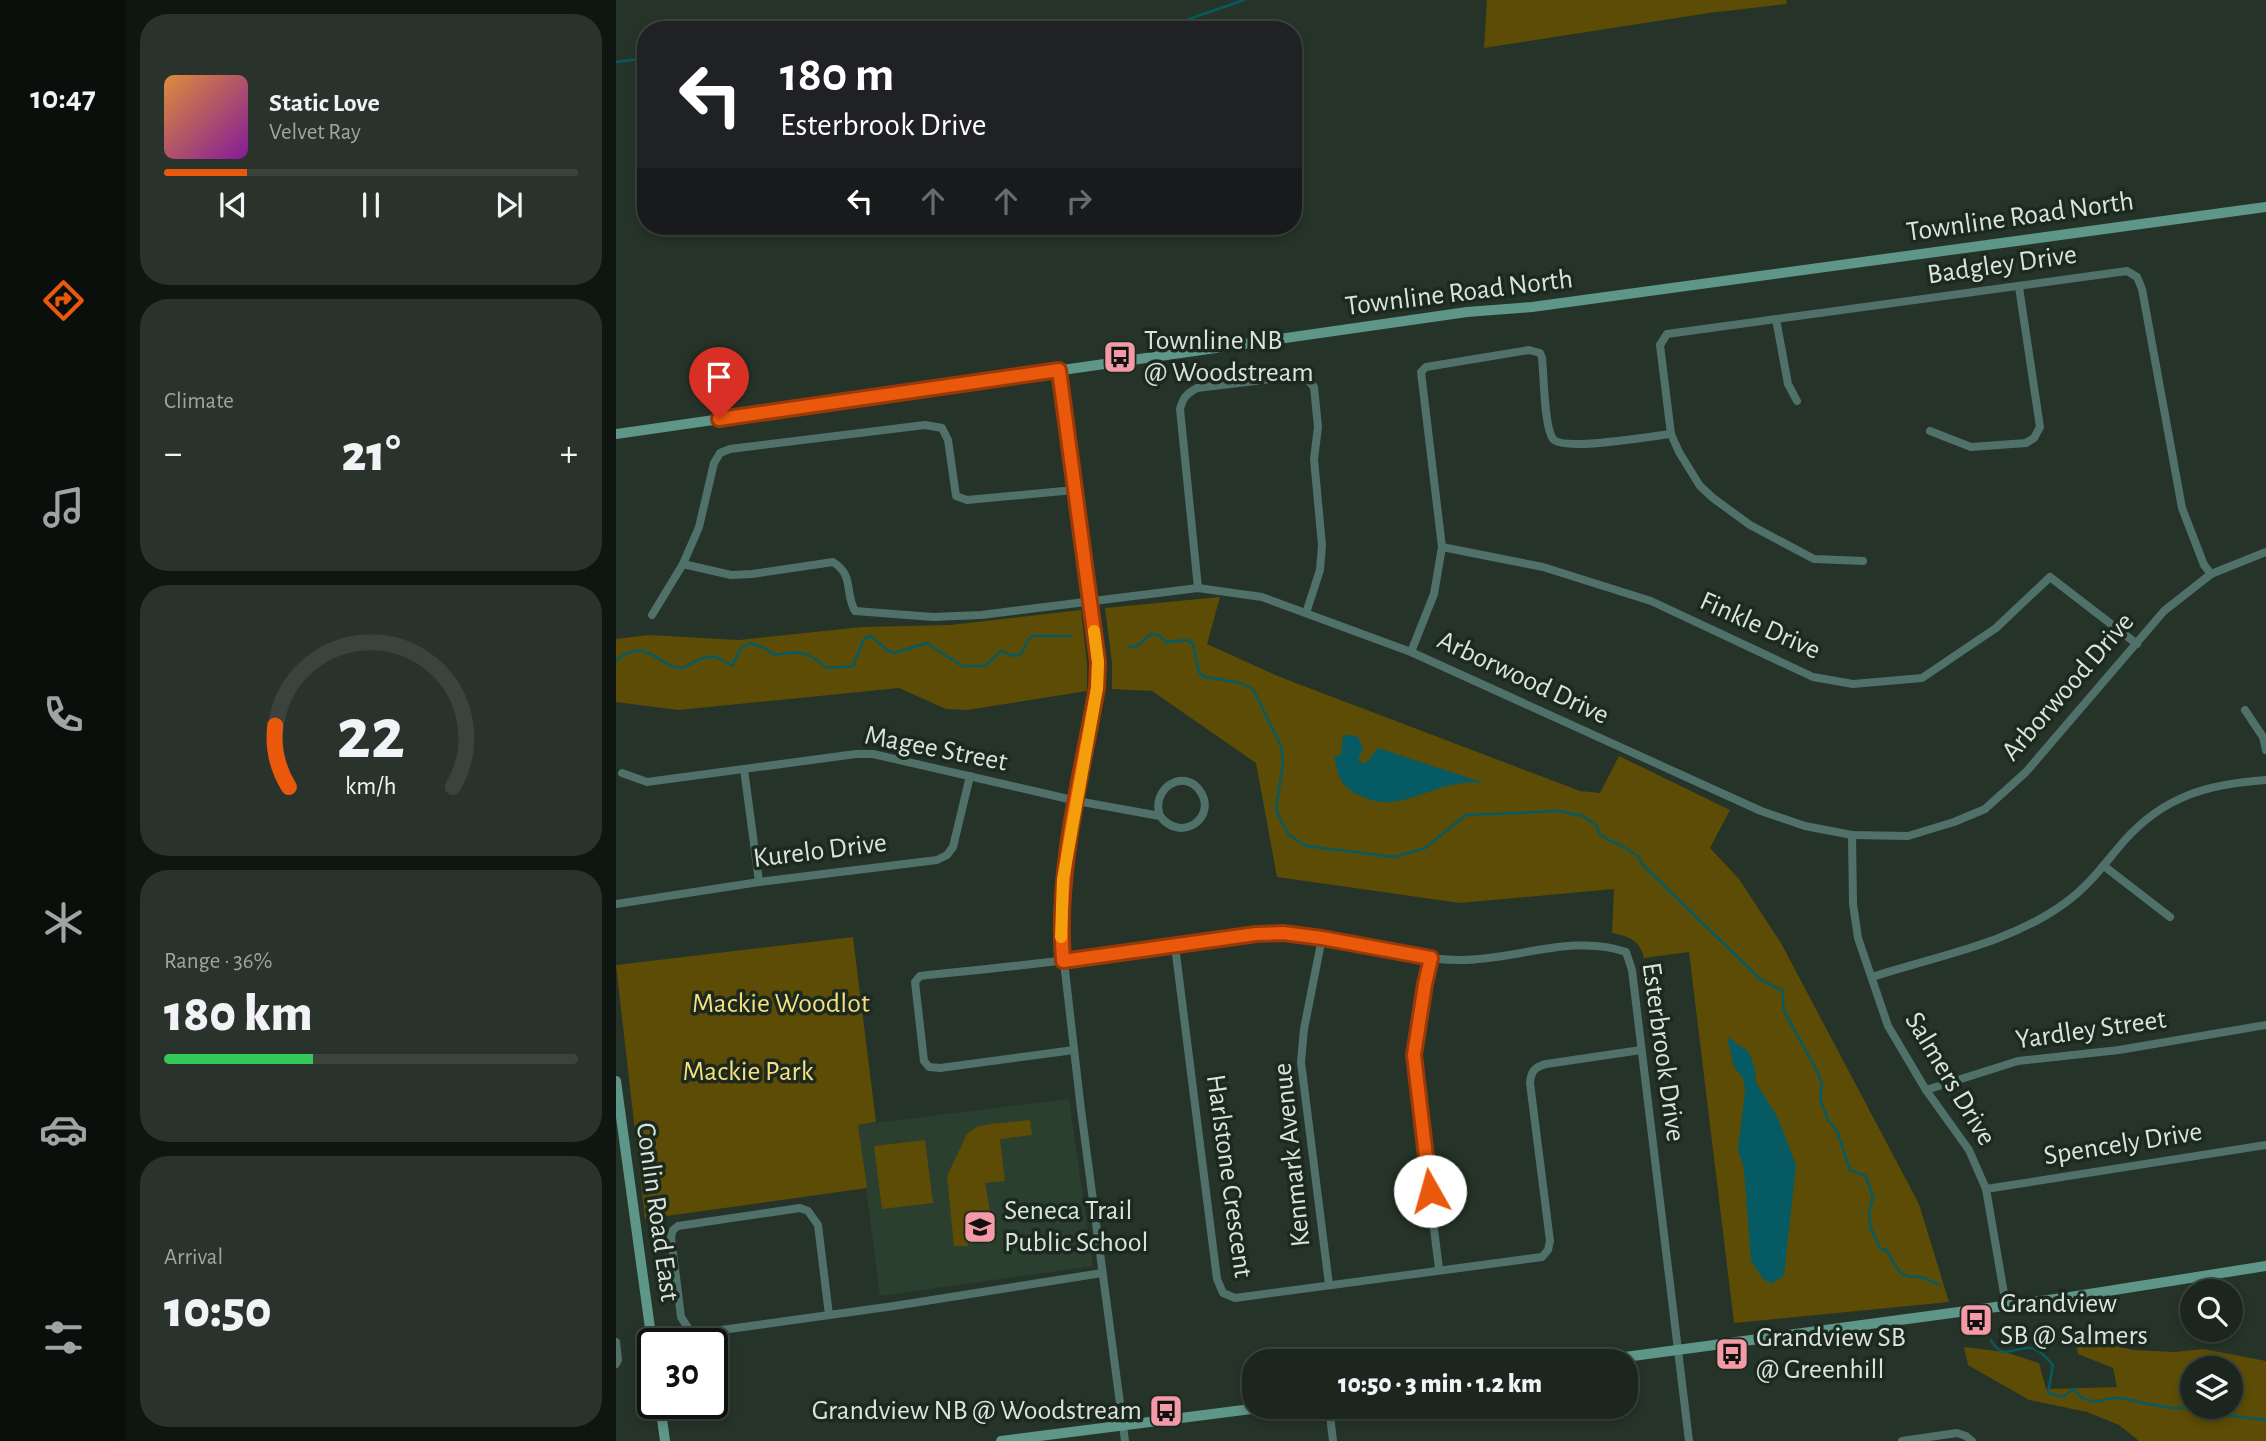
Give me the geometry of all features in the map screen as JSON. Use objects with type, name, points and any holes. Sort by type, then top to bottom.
[{"type":"street","name":"Townline Road North","points":[[616,435],[1467,312],[1532,307],[2265,211]]},
{"type":"street","name":"Badgley Drive","points":[[1671,433],[1660,345],[1667,334],[2127,271],[2137,277],[2142,289],[2182,508],[2204,565],[2211,574]]},
{"type":"street","points":[[1930,431],[1970,447],[2026,443],[2034,439],[2040,427],[2019,286]]},
{"type":"street","points":[[1776,319],[1787,384],[1797,401]]},
{"type":"street","points":[[1411,652],[1434,594],[1442,547],[1421,372],[1426,367],[1529,350],[1540,353],[1548,428],[1553,439],[1559,443],[1584,444],[1671,433],[1679,452],[1700,486],[1750,525],[1814,559],[1863,561]]},
{"type":"street","points":[[1059,370],[1098,662],[1097,688],[1063,879],[1060,927],[1125,1441]]},
{"type":"street","points":[[1198,588],[1180,409],[1183,399],[1197,388],[1298,376],[1307,379],[1314,387],[1318,427],[1314,459],[1322,545],[1320,570],[1306,613]]},
{"type":"street","points":[[652,615],[683,564],[699,527],[714,463],[720,453],[730,449],[925,425],[942,428],[948,440],[956,496],[967,500],[1074,490]]},
{"type":"street","name":"Finkle Drive","points":[[1442,547],[1543,567],[1651,601],[1813,677],[1853,684],[1922,678],[1996,628],[2050,577],[2137,644]]},
{"type":"street","name":"Arborwood Drive","points":[[683,564],[731,575],[752,575],[834,562],[847,576],[851,605],[855,611],[933,617],[981,615],[1198,588],[1262,597],[1411,652],[1762,811],[1805,826],[1852,835],[1908,836],[1985,809],[2026,772],[2164,611],[2211,574],[2266,552]]},
{"type":"street","points":[[2245,710],[2263,737],[2266,750]]},
{"type":"street","name":"Magee Street","points":[[622,773],[647,782],[873,754],[1076,801],[1160,816]]},
{"type":"street","points":[[744,769],[759,882]]},
{"type":"street","name":"Kurelo Drive","points":[[616,904],[759,882],[937,860],[947,855],[953,847],[970,776]]},
{"type":"street","points":[[1872,977],[2008,933],[2065,903],[2104,866],[2142,822],[2168,803],[2199,789],[2266,780]]},
{"type":"street","points":[[1180,781],[1195,786],[1200,792],[1203,798],[1203,813],[1193,825],[1186,828],[1171,826],[1160,816],[1158,803],[1165,787],[1180,781]]},
{"type":"street","name":"Salmers Drive","points":[[1852,835],[1853,904],[1858,938],[1888,1026],[1926,1090],[1969,1150],[1986,1189],[2006,1305]]},
{"type":"street","points":[[2104,866],[2170,917]]},
{"type":"street","name":"Esterbrook Drive","points":[[1074,1050],[940,1068],[929,1067],[924,1061],[915,982],[920,976],[1063,961],[1267,933],[1322,938],[1431,958],[1460,960],[1587,946],[1626,951],[1632,970],[1689,1441]]},
{"type":"street","name":"Kenmark Avenue","points":[[1322,938],[1304,1029],[1301,1062],[1329,1285]]},
{"type":"street","name":"Harlstone Crescent","points":[[1175,946],[1219,1287],[1223,1293],[1235,1298],[1529,1259],[1546,1254],[1550,1241],[1530,1083],[1533,1071],[1537,1066],[1546,1064],[1641,1050]]},
{"type":"street","points":[[1431,958],[1415,1044],[1414,1067],[1439,1269]]},
{"type":"street","name":"Yardley Street","points":[[1926,1090],[2018,1061],[2119,1050],[2266,1025]]},
{"type":"street","name":"Conlin Road East","points":[[616,1081],[650,1328]]},
{"type":"street","name":"Spencely Drive","points":[[1986,1189],[2266,1145]]},
{"type":"street","points":[[829,1315],[818,1225],[808,1211],[800,1208],[776,1211],[693,1223],[678,1226],[673,1230],[671,1237],[681,1317],[690,1331],[700,1333],[829,1315],[1102,1273]]},
{"type":"street","points":[[1638,1355],[2006,1305],[2266,1266]]},
{"type":"street","points":[[616,1342],[616,1364]]},
{"type":"street","points":[[1001,1441],[1242,1410]]},
{"type":"street","points":[[662,1419],[665,1441]]},
{"type":"street","points":[[1330,1419],[1333,1441]]},
{"type":"street","points":[[1902,1441],[1957,1433],[1972,1441]]},
{"type":"shaded area","name":"Seneca Trail Public School","points":[[1069,1099],[1093,1266],[880,1296],[858,1125]]},
{"type":"green space","points":[[1487,0],[1786,0],[1787,4],[1709,13],[1484,48]]},
{"type":"green space","points":[[1220,597],[1207,644],[1280,677],[1580,791],[1600,793],[1619,756],[1730,810],[1710,848],[1739,879],[1781,943],[1919,1204],[1949,1302],[1734,1323],[1689,952],[1644,958],[1640,947],[1632,940],[1612,933],[1614,889],[1460,903],[1277,877],[1256,763],[1152,691],[1112,689],[1112,663],[1105,608]]},
{"type":"green space","points":[[1081,610],[1087,691],[967,710],[946,709],[899,688],[678,710],[616,702],[616,639],[649,635],[739,640],[862,627],[950,625]]},
{"type":"green space","name":"Mackie Park","points":[[853,937],[876,1122],[858,1125],[867,1188],[645,1219],[616,965]]},
{"type":"green space","points":[[1030,1120],[1032,1135],[1000,1139],[1005,1181],[985,1183],[990,1211],[964,1214],[968,1246],[954,1246],[947,1176],[967,1134],[976,1127]]},
{"type":"green space","points":[[925,1140],[933,1203],[882,1209],[874,1146]]},
{"type":"green space","points":[[2075,1336],[2133,1350],[2175,1352],[2204,1349],[2240,1356],[2180,1356],[2180,1419],[2243,1419],[2243,1357],[2266,1361],[2266,1441],[2139,1441],[2119,1425],[2087,1412],[2029,1400],[1968,1365],[1964,1347],[2005,1352],[2039,1363],[2046,1389],[2117,1387],[2113,1368],[2078,1354]]},
{"type":"water","points":[[1343,736],[1358,737],[1363,749],[1358,759],[1365,764],[1378,748],[1484,783],[1449,785],[1400,801],[1376,801],[1363,797],[1345,786],[1339,776],[1334,756],[1341,755]]},
{"type":"water","points":[[1727,1037],[1749,1052],[1755,1069],[1756,1083],[1777,1116],[1796,1165],[1784,1275],[1771,1284],[1762,1278],[1751,1261],[1744,1169],[1738,1149],[1745,1092],[1743,1078],[1734,1067]]},
{"type":"waterway","points":[[1175,21],[1186,20],[1244,0]]},
{"type":"waterway","points":[[616,62],[637,59]]},
{"type":"waterway","points":[[1129,647],[1137,646],[1151,634],[1159,635],[1166,642],[1188,640],[1193,644],[1199,672],[1204,677],[1241,683],[1253,689],[1281,746],[1283,764],[1276,808],[1289,835],[1306,846],[1394,857],[1425,848],[1466,815],[1560,811],[1583,816],[1596,825],[1599,833],[1608,840],[1639,857],[1642,864],[1761,980],[1782,990],[1784,1011],[1818,1073],[1822,1085],[1820,1099],[1828,1120],[1837,1131],[1850,1170],[1866,1176],[1873,1198],[1869,1211],[1870,1227],[1880,1248],[1887,1251],[1900,1273],[1922,1277],[1939,1285]]},
{"type":"waterway","points":[[616,661],[627,653],[645,651],[674,667],[683,668],[708,657],[732,666],[741,648],[750,643],[774,655],[803,653],[827,668],[853,666],[864,639],[871,636],[894,653],[927,643],[962,666],[985,666],[1001,651],[1014,656],[1021,654],[1032,636],[1070,636]]},
{"type":"waterway","points":[[1991,1340],[1995,1347],[2005,1352],[2031,1348],[2043,1355],[2053,1365],[2048,1393],[2062,1397],[2074,1389],[2081,1397],[2091,1401],[2118,1398],[2180,1408]]},
{"type":"waterway","points":[[2243,1417],[2266,1420]]},
{"type":"slow traffic","points":[[1061,937],[1063,879],[1097,688],[1098,662],[1094,631]]},
{"type":"place","name":"Townline NB @ Woodstream","points":[[1120,357]]},
{"type":"place","name":"Seneca Trail Public School","points":[[980,1227]]},
{"type":"place","name":"Grandview SB @ Salmers","points":[[1976,1320]]},
{"type":"place","name":"Grandview SB @ Greenhill","points":[[1732,1354]]},
{"type":"place","name":"Grandview NB @ Woodstream","points":[[1166,1411]]},
{"type":"route","points":[[719,419],[1059,370],[1098,662],[1097,688],[1063,879],[1060,927],[1063,961],[1267,933],[1322,938],[1431,958],[1414,1055],[1430,1191]]},
{"type":"park label","name":"Mackie Woodlot","points":[[781,1004]]}]
